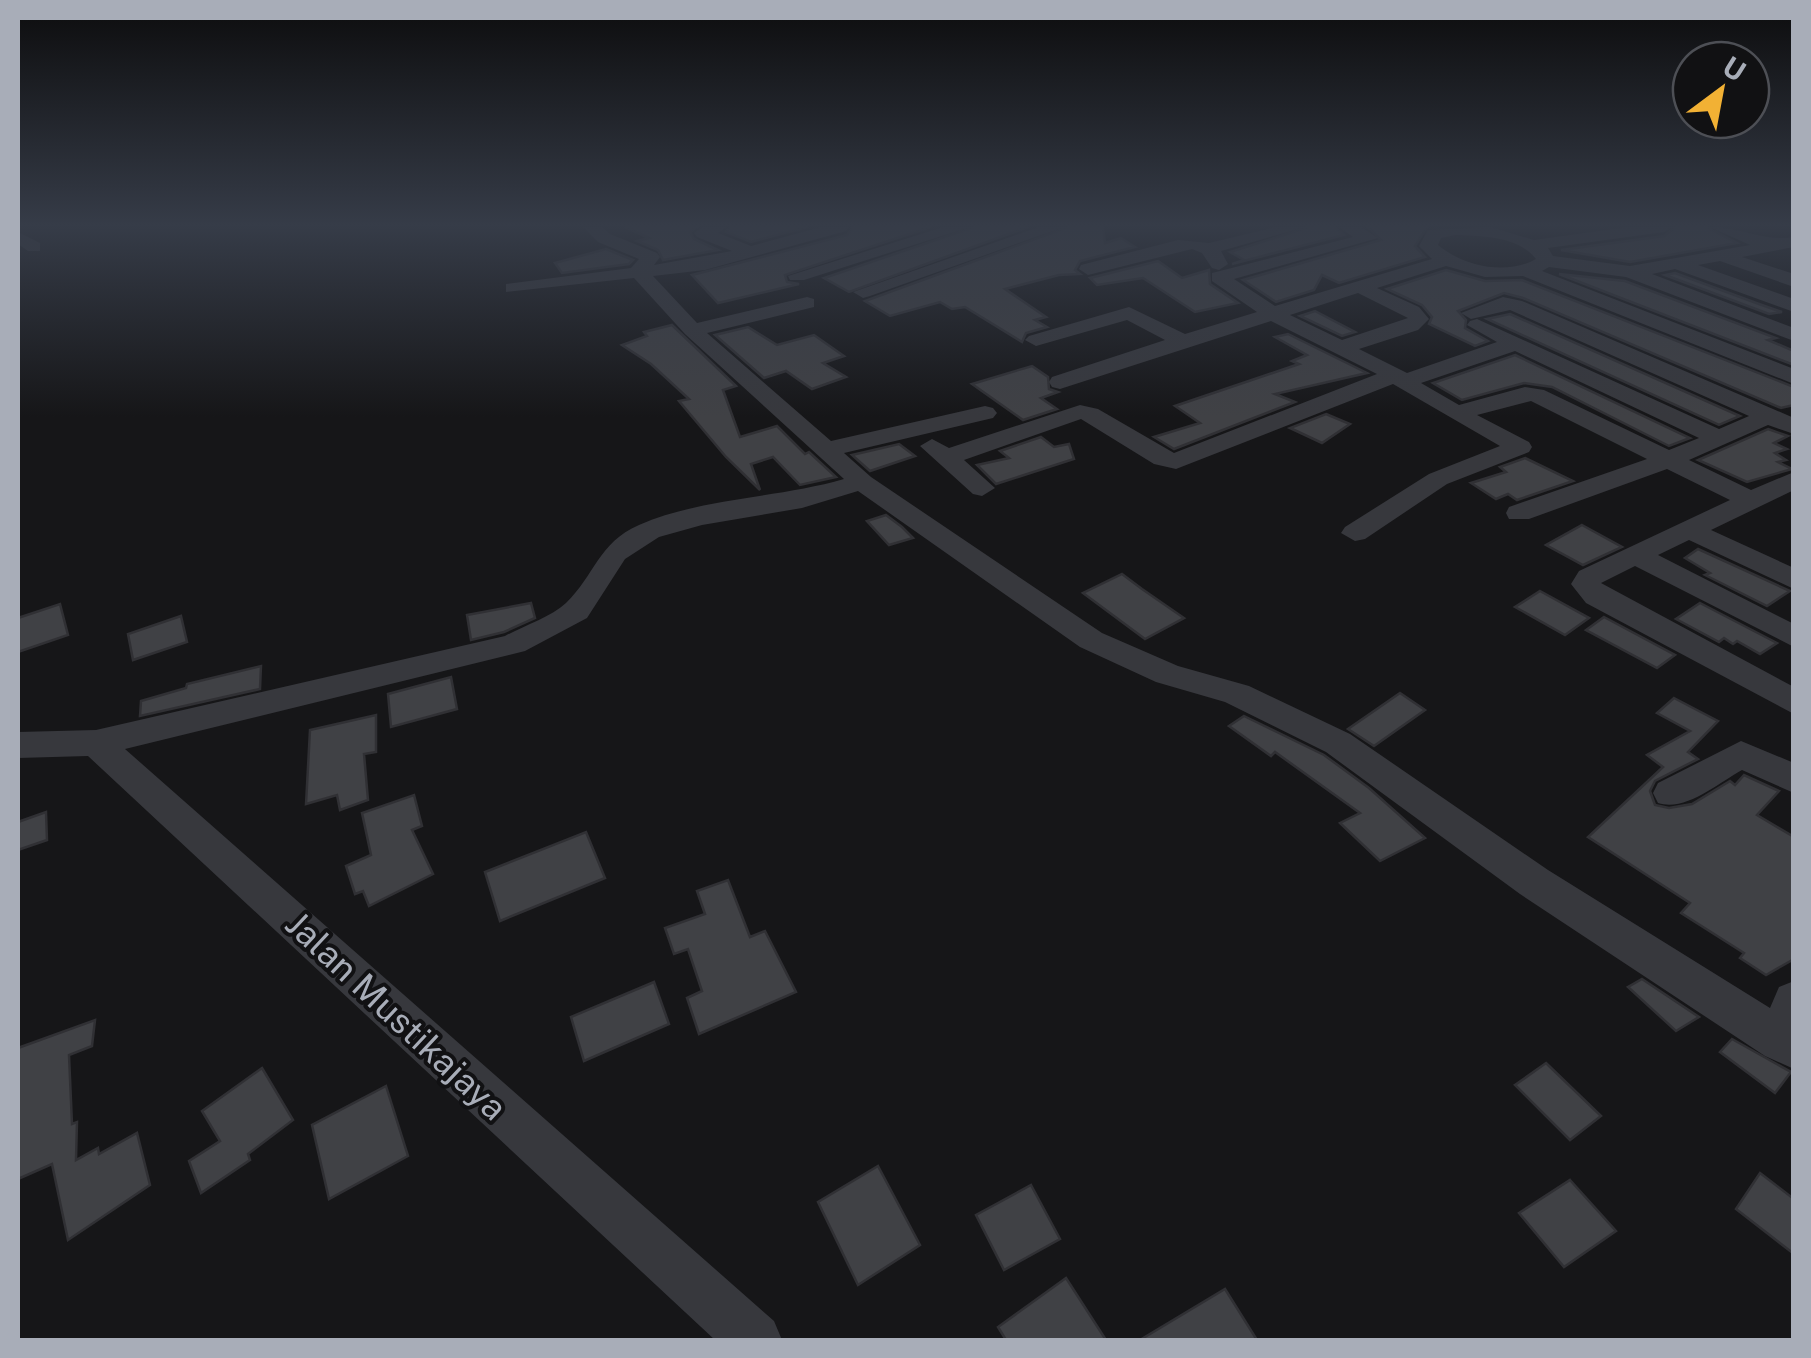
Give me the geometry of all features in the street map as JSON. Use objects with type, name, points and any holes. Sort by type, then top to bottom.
[{"type":"street","points":[[656,290],[692,330],[862,482],[1091,640],[1167,674],[1262,705],[1357,754],[1534,882],[1789,1030]]},
{"type":"street","points":[[863,292],[868,290]]},
{"type":"street","points":[[1239,290],[1272,314],[1343,347],[1520,448],[1438,480],[1355,533]]},
{"type":"street","points":[[1060,382],[1349,290]]},
{"type":"street","points":[[1343,347],[1410,326],[1419,319],[1412,311],[1367,290]]},
{"type":"street","points":[[1603,290],[1794,377]]},
{"type":"street","points":[[1679,290],[1794,334]]},
{"type":"street","points":[[1751,290],[1794,306]]},
{"type":"street","points":[[692,330],[807,303]]},
{"type":"street","points":[[1717,437],[1514,344],[1474,319],[1503,303],[1515,305],[1794,427]]},
{"type":"street","points":[[1036,340],[1129,314],[1183,341]]},
{"type":"street","points":[[944,458],[1084,412],[1163,459],[1176,461],[1400,378],[1514,344]]},
{"type":"street","points":[[1706,389],[1794,362]]},
{"type":"street","points":[[1458,413],[1531,394],[1750,500]]},
{"type":"street","points":[[824,450],[985,413]]},
{"type":"street","points":[[1519,513],[1668,460],[1768,416]]},
{"type":"street","points":[[915,429],[982,488]]},
{"type":"street","points":[[1794,480],[1589,577],[1587,587],[1794,702]]},
{"type":"street","points":[[18,746],[96,744],[514,644],[576,611],[616,553],[649,531],[685,520],[802,500],[862,482]]},
{"type":"street","points":[[1690,530],[1794,580]]},
{"type":"street","points":[[1636,555],[1794,637]]},
{"type":"street","name":"Jalan Mustikajaya","points":[[96,744],[756,1340]]},
{"type":"street","points":[[1670,794],[1741,754],[1794,779]]},
{"type":"building","points":[[706,290],[772,290],[718,303]]},
{"type":"building","points":[[894,290],[1007,290],[1046,317],[1035,320],[1047,327],[1026,333],[1022,342],[965,307],[952,309],[940,302],[890,316],[865,301]]},
{"type":"building","points":[[1162,290],[1219,290],[1238,303],[1195,312]]},
{"type":"building","points":[[1259,290],[1313,290],[1276,302]]},
{"type":"building","points":[[1390,290],[1548,290],[1794,387],[1794,405],[1781,408],[1523,298],[1504,293],[1458,311],[1466,320],[1465,328],[1488,341],[1475,346],[1429,324],[1432,317],[1422,305]]},
{"type":"building","points":[[1601,290],[1650,290],[1776,338],[1768,340],[1794,351],[1794,365]]},
{"type":"building","points":[[1706,290],[1723,290],[1782,312],[1769,314]]},
{"type":"building","points":[[1315,311],[1355,332],[1342,336],[1300,316]]},
{"type":"building","points":[[1510,314],[1740,416],[1719,425],[1487,319]]},
{"type":"building","points":[[672,325],[736,386],[723,390],[740,437],[777,426],[836,477],[800,485],[773,457],[751,464],[760,490],[679,401],[689,399],[651,364],[622,345],[647,336],[644,332]]},
{"type":"building","points":[[748,327],[777,345],[814,335],[844,356],[823,363],[846,377],[812,389],[786,371],[764,378],[715,335]]},
{"type":"building","points":[[1288,334],[1367,373],[1275,394],[1295,402],[1174,449],[1154,437],[1200,423],[1175,406],[1299,364],[1292,361],[1307,355],[1275,337]]},
{"type":"building","points":[[1515,355],[1690,438],[1669,446],[1552,387],[1524,383],[1462,400],[1433,383]]},
{"type":"building","points":[[1032,366],[1048,377],[1049,389],[1058,392],[1041,398],[1057,409],[1023,420],[972,384]]},
{"type":"building","points":[[1326,414],[1350,424],[1322,443],[1290,428]]},
{"type":"building","points":[[1768,429],[1788,436],[1774,443],[1787,449],[1775,453],[1786,460],[1778,462],[1792,469],[1747,482],[1698,460]]},
{"type":"building","points":[[1041,437],[1054,447],[1069,444],[1074,459],[996,484],[977,465],[1009,458],[1000,451]]},
{"type":"building","points":[[899,444],[915,456],[870,471],[852,455]]},
{"type":"building","points":[[1525,458],[1573,481],[1517,500],[1508,494],[1496,499],[1471,483],[1506,472],[1500,467]]},
{"type":"building","points":[[886,515],[913,538],[889,545],[867,521]]},
{"type":"building","points":[[1582,525],[1622,547],[1583,565],[1546,545]]},
{"type":"building","points":[[1698,549],[1790,591],[1767,606],[1705,575],[1710,573],[1685,558]]},
{"type":"building","points":[[1122,574],[1184,618],[1145,639],[1083,593]]},
{"type":"building","points":[[1540,591],[1589,618],[1565,635],[1515,607]]},
{"type":"building","points":[[531,603],[535,618],[504,632],[471,640],[467,615]]},
{"type":"building","points":[[1700,603],[1777,643],[1760,654],[1737,641],[1733,644],[1724,638],[1719,642],[1676,619]]},
{"type":"building","points":[[60,604],[68,635],[18,652],[18,618]]},
{"type":"building","points":[[181,616],[187,642],[133,660],[128,634]]},
{"type":"building","points":[[1604,617],[1675,655],[1657,668],[1586,630]]},
{"type":"building","points":[[261,666],[260,689],[140,716],[141,701],[186,688],[187,684]]},
{"type":"building","points":[[451,677],[457,709],[391,727],[388,694]]},
{"type":"building","points":[[1400,693],[1425,710],[1374,746],[1348,729]]},
{"type":"building","points":[[1674,698],[1718,721],[1688,752],[1698,759],[1655,781],[1650,791],[1655,805],[1669,808],[1692,804],[1730,781],[1735,785],[1744,775],[1779,791],[1757,815],[1794,837],[1794,959],[1766,975],[1740,958],[1744,953],[1681,913],[1690,903],[1588,837],[1663,767],[1647,755],[1690,731],[1657,713]]},
{"type":"building","points":[[376,715],[376,752],[364,754],[368,800],[340,810],[337,795],[306,804],[310,730]]},
{"type":"building","points":[[1244,716],[1324,755],[1369,788],[1425,838],[1380,861],[1340,823],[1360,813],[1275,752],[1271,756],[1229,726]]},
{"type":"building","points":[[414,795],[422,826],[412,830],[433,874],[369,906],[363,891],[355,894],[346,866],[371,855],[362,813]]},
{"type":"building","points":[[46,812],[47,840],[18,850],[18,822]]},
{"type":"building","points":[[586,832],[605,878],[500,921],[485,872]]},
{"type":"building","points":[[728,880],[750,937],[765,931],[796,992],[699,1034],[687,998],[702,991],[688,949],[674,954],[665,928],[705,914],[697,891]]},
{"type":"building","points":[[1642,979],[1699,1017],[1676,1031],[1628,987]]},
{"type":"building","points":[[654,982],[669,1024],[584,1061],[571,1017]]},
{"type":"building","points":[[95,1020],[92,1046],[69,1055],[72,1124],[77,1122],[76,1160],[98,1148],[99,1154],[137,1133],[150,1185],[68,1240],[52,1164],[18,1179],[18,1048]]},
{"type":"building","points":[[1732,1039],[1791,1072],[1775,1093],[1720,1052]]},
{"type":"building","points":[[1546,1063],[1601,1116],[1570,1140],[1515,1085]]},
{"type":"building","points":[[262,1068],[293,1120],[248,1154],[250,1160],[201,1193],[189,1161],[220,1141],[202,1111]]},
{"type":"building","points":[[386,1086],[408,1156],[329,1199],[312,1125]]},
{"type":"building","points":[[878,1166],[920,1245],[858,1285],[818,1202]]},
{"type":"building","points":[[1760,1173],[1794,1199],[1794,1254],[1736,1209]]},
{"type":"building","points":[[1570,1180],[1616,1231],[1564,1267],[1519,1213]]},
{"type":"building","points":[[1031,1185],[1060,1239],[1004,1270],[976,1215]]},
{"type":"building","points":[[1066,1278],[1106,1340],[1006,1340],[998,1327]]},
{"type":"building","points":[[1225,1289],[1257,1340],[1140,1340]]}]
